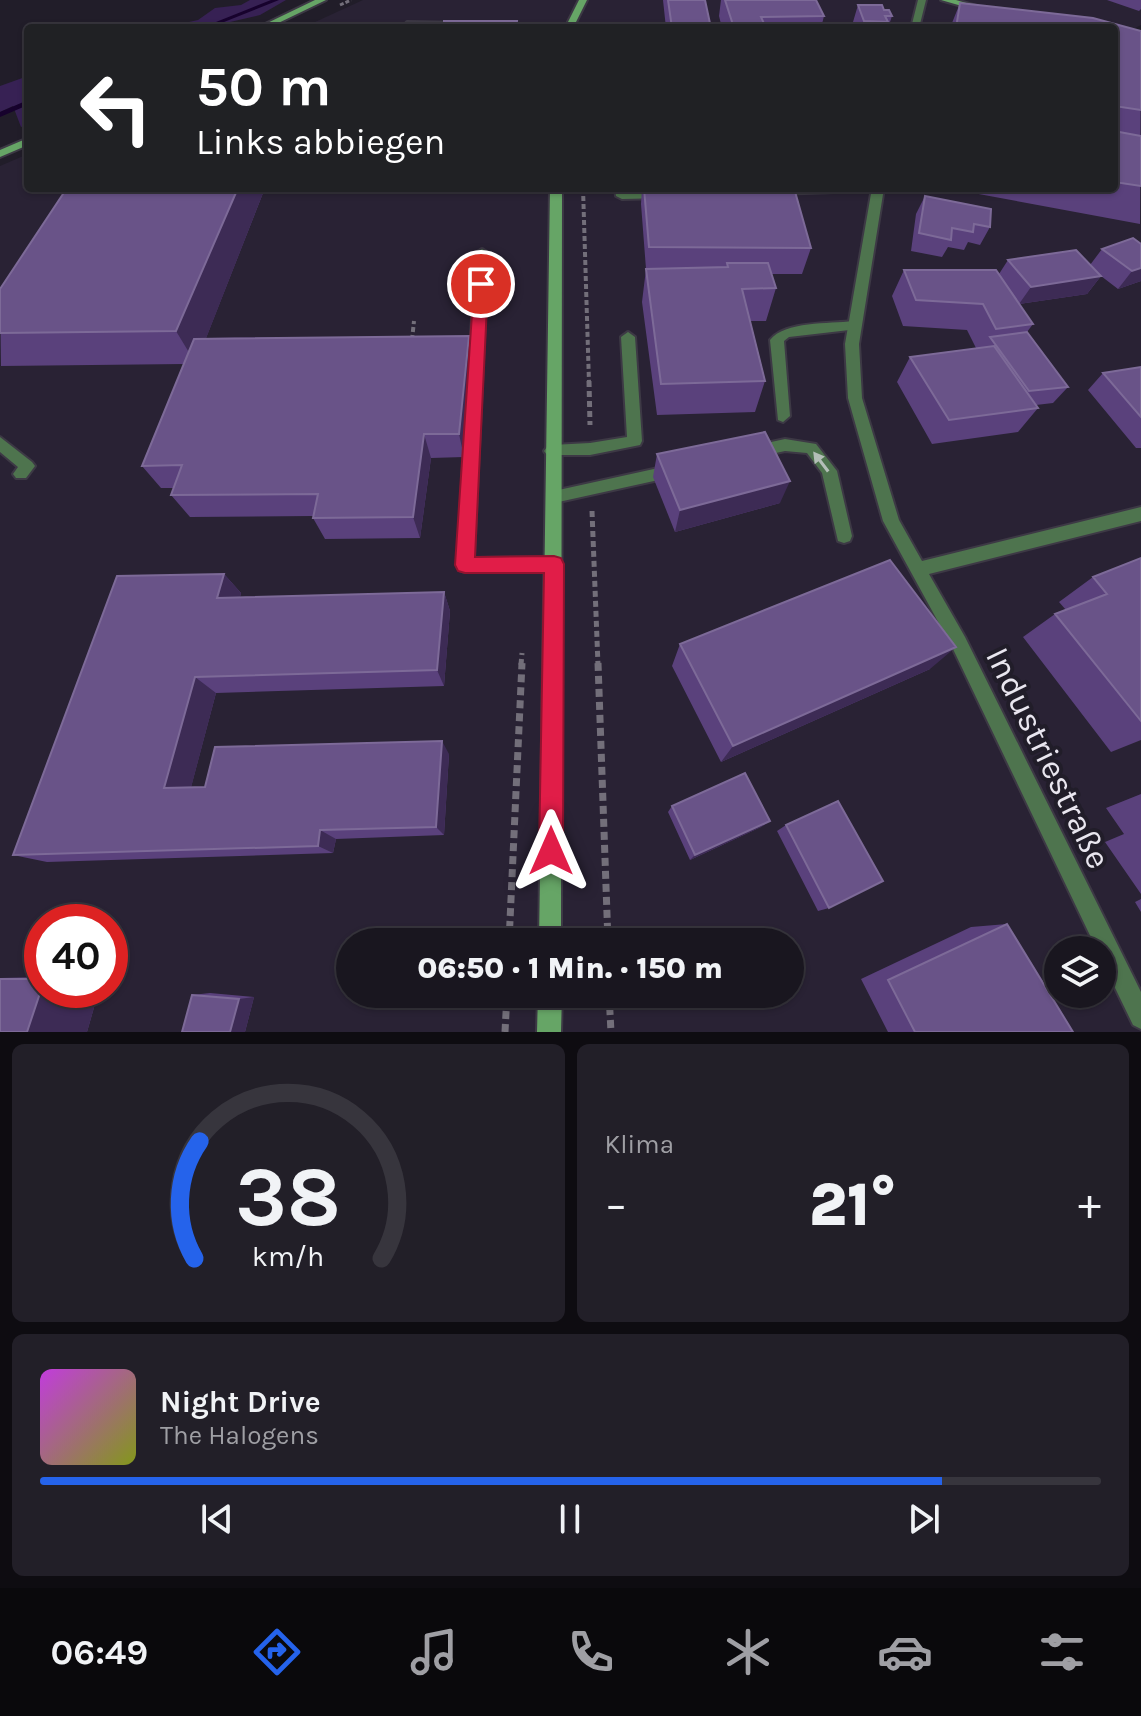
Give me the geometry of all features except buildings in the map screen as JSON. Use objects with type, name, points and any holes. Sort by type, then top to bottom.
[{"type":"street","points":[[270,24],[322,0]]},
{"type":"street","points":[[286,24],[336,0]]},
{"type":"street","points":[[571,24],[583,0]]},
{"type":"street","points":[[916,24],[922,0]]},
{"type":"street","points":[[945,0],[987,10]]},
{"type":"street","points":[[0,154],[24,143]]},
{"type":"street","points":[[550,928],[556,192]]},
{"type":"street","points":[[622,192],[622,196],[685,194]]},
{"type":"street","name":"Industriestraße","points":[[877,192],[853,326],[855,398],[891,521],[959,643],[1141,1017]]},
{"type":"street","points":[[482,253],[465,565],[554,564]]},
{"type":"street","points":[[783,416],[777,340],[785,333],[853,326]]},
{"type":"street","points":[[552,451],[590,449],[635,441],[628,337]]},
{"type":"street","points":[[0,443],[27,466],[21,474]]},
{"type":"street","points":[[740,455],[785,445],[811,448],[829,471],[844,536]]},
{"type":"street","points":[[554,497],[695,465]]},
{"type":"street","points":[[919,569],[1141,514]]},
{"type":"street","points":[[549,1032],[550,1008]]},
{"type":"path","points":[[583,192],[590,449]]},
{"type":"path","points":[[412,346],[414,321]]},
{"type":"path","points":[[591,489],[607,928]]},
{"type":"path","points":[[505,1032],[506,1008]]},
{"type":"path","points":[[610,1008],[611,1032]]},
{"type":"shaded area","points":[[250,0],[286,0],[260,15],[227,24],[180,24],[198,20],[215,8],[241,5]]},
{"type":"shaded area","points":[[363,0],[1141,0],[1141,25],[1129,31],[1141,54],[1141,1032],[0,1032],[0,166],[24,156],[24,192],[1118,192],[1118,24],[311,24]]},
{"type":"shaded area","points":[[24,77],[24,126],[21,127],[13,106],[0,112],[0,86]]},
{"type":"waterway","points":[[214,24],[276,0]]},
{"type":"waterway","points":[[0,115],[24,104]]},
{"type":"route","points":[[481,284],[465,565],[554,564],[551,851]]}]
